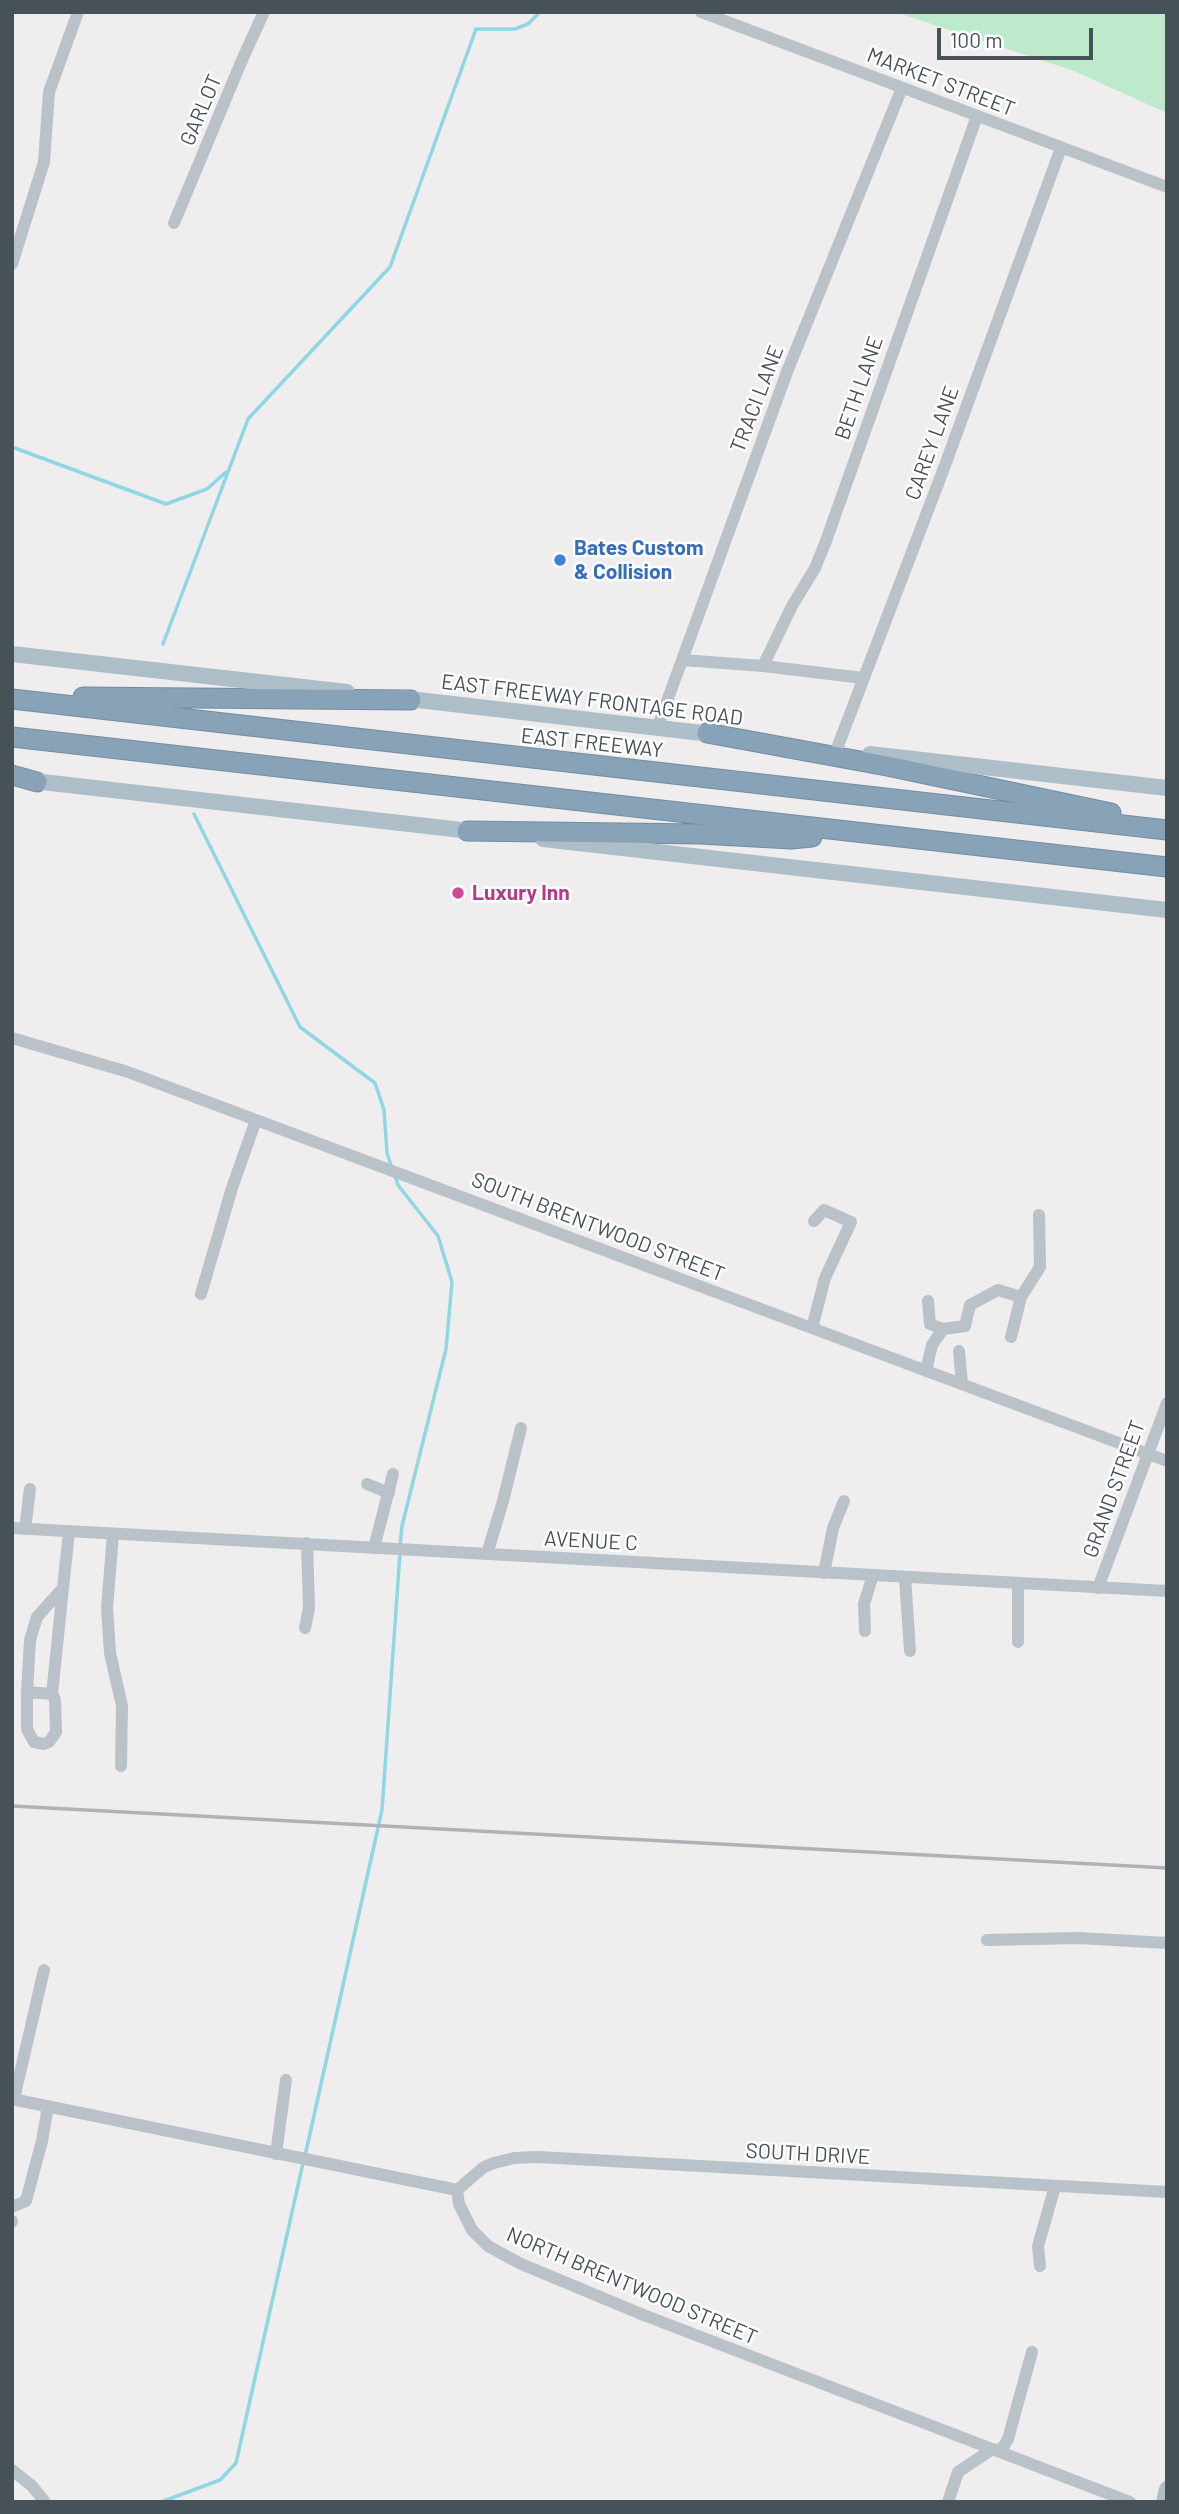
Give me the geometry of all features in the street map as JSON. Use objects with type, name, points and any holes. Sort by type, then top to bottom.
[{"type":"highway","points":[[12,697],[411,700]]},
{"type":"highway","name":"EAST FREEWAY","points":[[12,697],[1167,830]]},
{"type":"highway","points":[[707,733],[887,765],[1167,824]]},
{"type":"highway","points":[[12,737],[1167,867]]},
{"type":"highway","points":[[12,777],[37,782]]},
{"type":"highway","points":[[467,831],[700,834],[791,839],[850,833]]},
{"type":"main road","name":"EAST FREEWAY FRONTAGE ROAD","points":[[12,654],[658,726],[836,751],[1167,788]]},
{"type":"main road","points":[[37,782],[1167,911]]},
{"type":"main road","points":[[1164,2502],[1167,2489]]},
{"type":"street","points":[[12,264],[17,237],[44,162],[49,92],[78,12]]},
{"type":"street","name":"GARLOT","points":[[174,223],[264,12]]},
{"type":"street","name":"MARKET STREET","points":[[702,12],[1167,187]]},
{"type":"street","name":"TRACI LANE","points":[[658,726],[787,372],[902,88]]},
{"type":"street","name":"BETH LANE","points":[[763,666],[792,606],[815,568],[826,541],[977,116]]},
{"type":"street","name":"CAREY LANE","points":[[836,751],[944,468],[1061,148]]},
{"type":"street","points":[[682,660],[863,678]]},
{"type":"street","name":"SOUTH BRENTWOOD STREET","points":[[12,1038],[128,1072],[1167,1461]]},
{"type":"street","points":[[201,1294],[232,1188],[256,1120]]},
{"type":"street","points":[[812,1328],[825,1278],[851,1222],[824,1210],[814,1221]]},
{"type":"street","points":[[1011,1337],[1021,1297],[1040,1267],[1039,1215]]},
{"type":"street","points":[[928,1301],[930,1324],[943,1329],[965,1326],[970,1305],[998,1290],[1021,1297]]},
{"type":"street","points":[[926,1371],[932,1345],[943,1329]]},
{"type":"street","points":[[959,1351],[962,1384]]},
{"type":"street","name":"GRAND STREET","points":[[1098,1588],[1167,1404]]},
{"type":"street","points":[[487,1554],[520,1429]]},
{"type":"street","points":[[374,1548],[393,1474]]},
{"type":"street","points":[[368,1484],[389,1493]]},
{"type":"street","points":[[18,1528],[30,1489]]},
{"type":"street","points":[[824,1573],[833,1528],[844,1501]]},
{"type":"street","name":"AVENUE C","points":[[18,1528],[1167,1591]]},
{"type":"street","points":[[63,1588],[37,1617],[30,1640],[27,1729],[34,1742],[44,1744],[49,1742],[56,1732],[55,1700],[52,1694],[69,1532]]},
{"type":"street","points":[[113,1534],[107,1608],[110,1653],[122,1706],[121,1766]]},
{"type":"street","points":[[305,1628],[309,1608],[307,1543]]},
{"type":"street","points":[[865,1631],[864,1604],[873,1575]]},
{"type":"street","points":[[905,1577],[910,1651]]},
{"type":"street","points":[[1018,1583],[1018,1642]]},
{"type":"street","points":[[27,1692],[52,1694]]},
{"type":"street","points":[[987,1940],[1079,1938],[1167,1943]]},
{"type":"street","points":[[44,1970],[13,2099],[457,2190]]},
{"type":"street","points":[[276,2154],[286,2080]]},
{"type":"street","points":[[12,2207],[26,2201],[48,2106]]},
{"type":"street","name":"SOUTH DRIVE","points":[[457,2190],[484,2167],[514,2158],[539,2157],[1167,2192]]},
{"type":"street","points":[[1040,2266],[1038,2246],[1055,2186]]},
{"type":"street","name":"NORTH BRENTWOOD STREET","points":[[457,2190],[459,2204],[471,2230],[488,2246],[519,2263],[641,2314],[1124,2501]]},
{"type":"street","points":[[948,2502],[958,2472],[991,2450],[1002,2449],[1009,2439],[1032,2352]]},
{"type":"street","points":[[12,2470],[32,2486],[45,2502]]},
{"type":"green space","points":[[895,12],[1167,12],[1167,113],[1074,71]]},
{"type":"waterway","points":[[163,644],[248,419],[390,267],[476,29],[515,29],[528,24],[540,12]]},
{"type":"waterway","points":[[12,447],[166,504],[207,489],[226,472]]},
{"type":"waterway","points":[[194,814],[300,1027],[375,1083],[384,1110],[387,1153],[391,1165]]},
{"type":"waterway","points":[[395,1176],[398,1185],[438,1236],[452,1282],[446,1349],[402,1526],[400,1545]]},
{"type":"waterway","points":[[305,2156],[382,1810],[400,1553]]},
{"type":"waterway","points":[[161,2502],[220,2480],[236,2463],[303,2163]]},
{"type":"railway","points":[[12,1806],[1167,1868]]},
{"type":"place","name":"Bates Custom & Collision","points":[[560,560]]},
{"type":"place","name":"Luxury Inn","points":[[458,893]]}]
